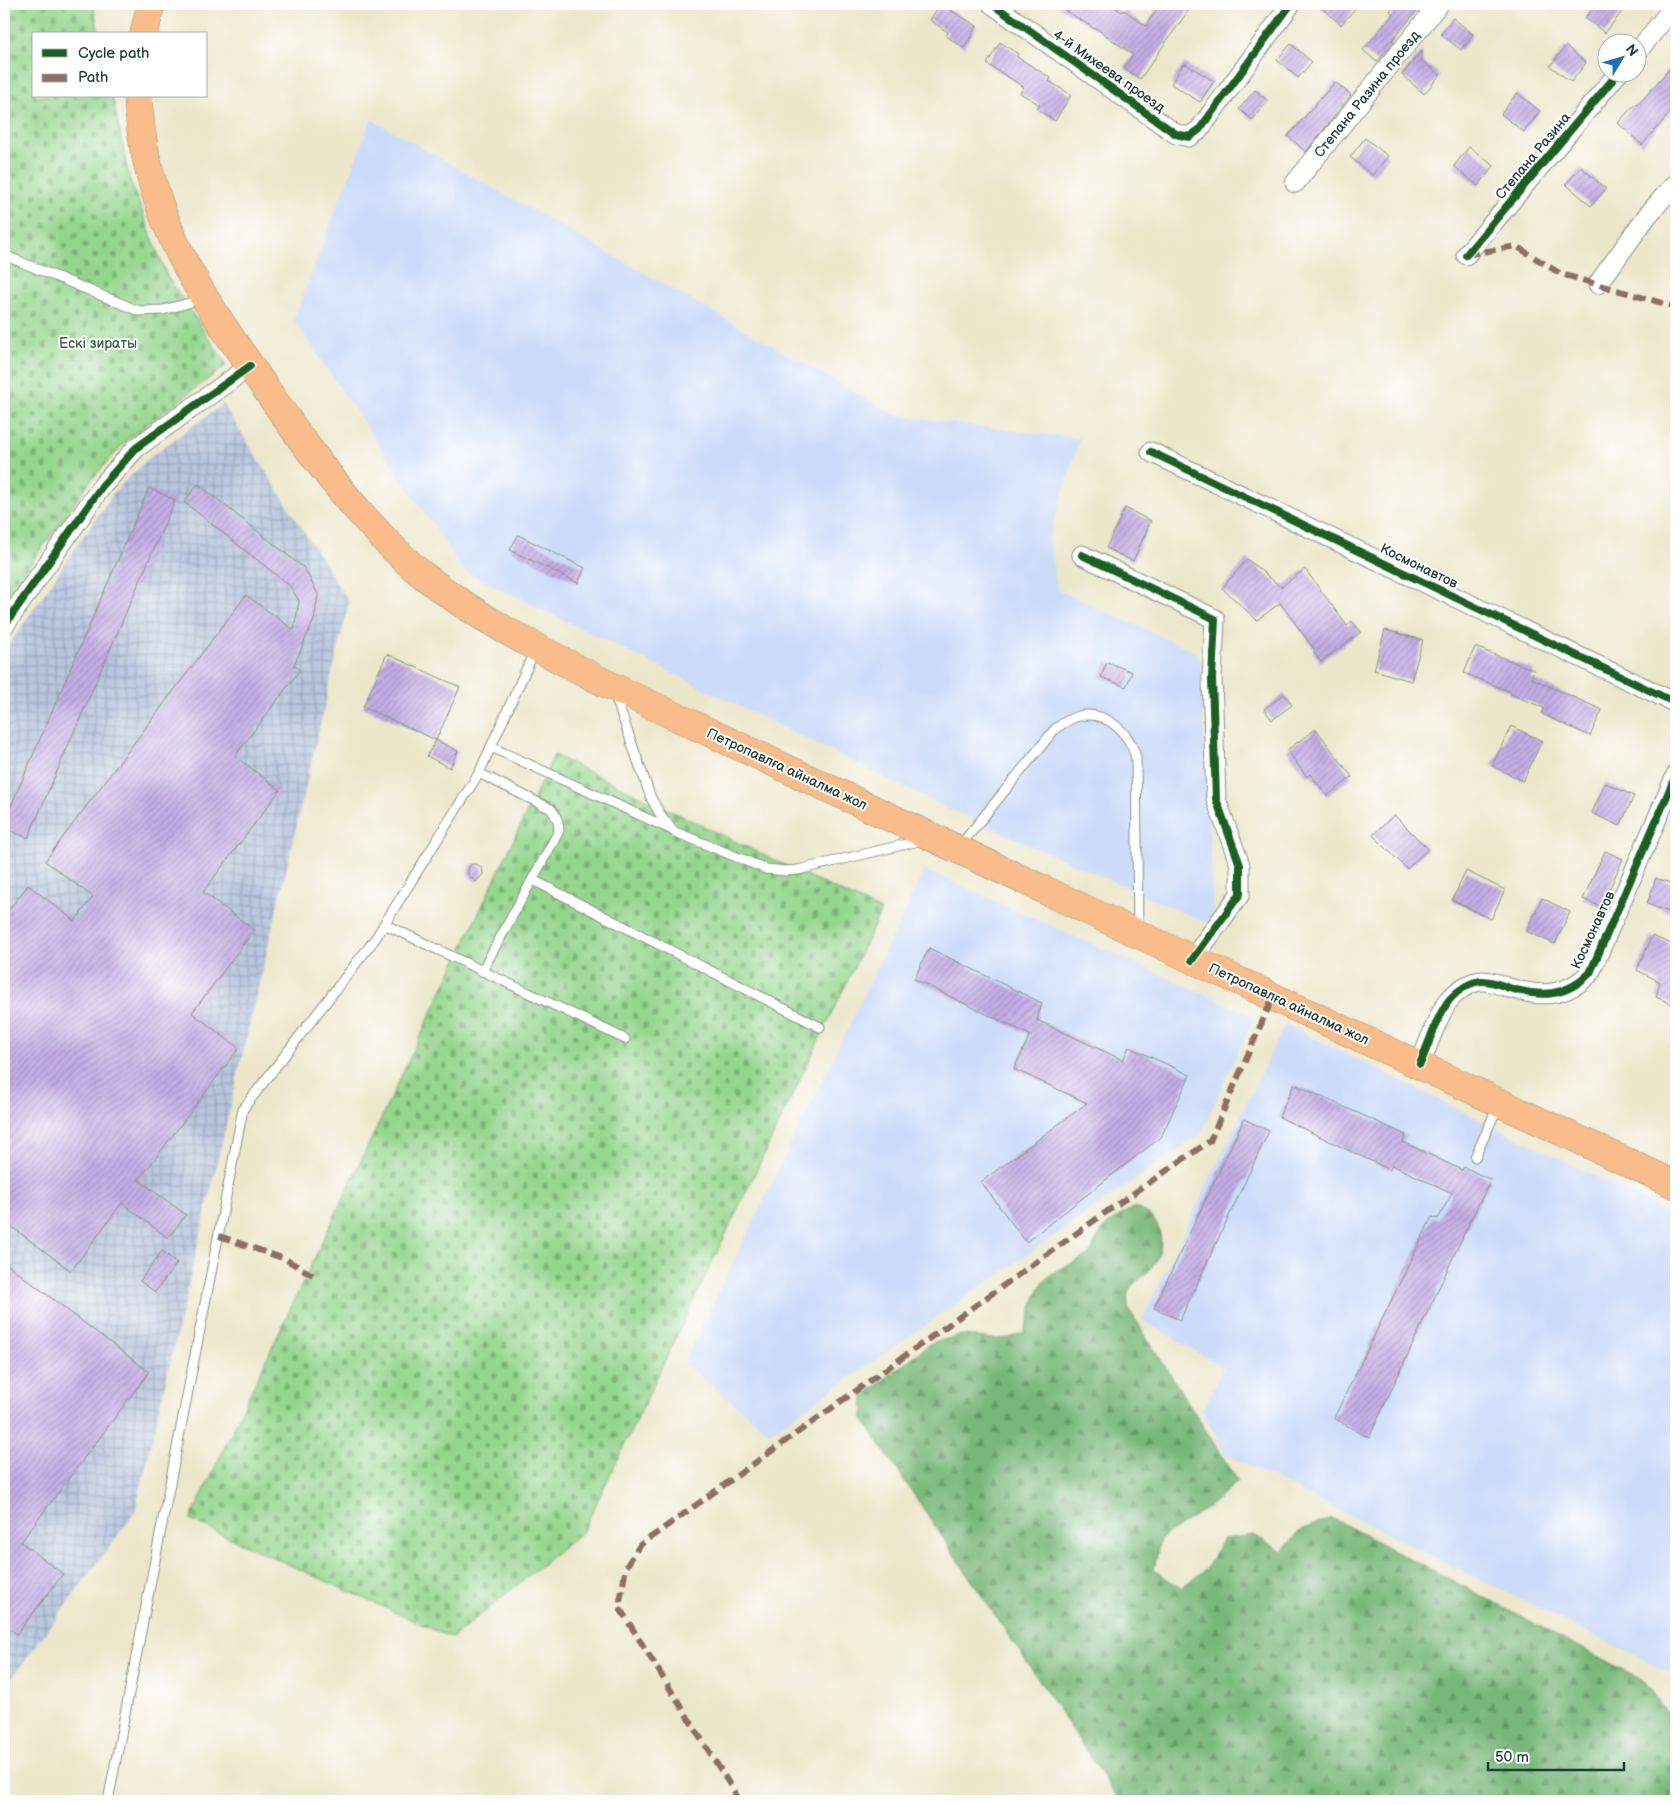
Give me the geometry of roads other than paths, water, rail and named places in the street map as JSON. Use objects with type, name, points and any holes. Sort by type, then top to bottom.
[{"type":"highway","points":[[144,32],[150,4]]},
{"type":"highway","name":"Петропавлға айналма жол","points":[[138,98],[139,121],[144,152],[161,208],[180,253],[206,299],[304,444],[346,496],[387,543],[423,575],[472,610],[537,648],[611,686],[957,850],[1420,1064],[1676,1185]]},
{"type":"street","name":"4-й Михеева проезд","points":[[992,4],[1176,134],[1189,137],[1199,130],[1291,4]]},
{"type":"street","name":"Степана Разина проезд","points":[[1295,183],[1439,4]]},
{"type":"street","points":[[1648,39],[1676,4]]},
{"type":"street","name":"Степана Разина","points":[[1466,255],[1611,82]]},
{"type":"street","points":[[1598,284],[1647,216],[1676,183]]},
{"type":"street","points":[[4,626],[102,486],[136,448],[250,366]]},
{"type":"street","name":"Космонавтов","points":[[1151,452],[1676,703]]},
{"type":"street","points":[[1082,556],[1215,619],[1212,678],[1216,798],[1240,865],[1240,894],[1192,960]]},
{"type":"street","name":"Космонавтов","points":[[1420,1064],[1444,1008],[1456,993],[1469,984],[1482,981],[1542,994],[1569,989],[1580,983],[1590,973],[1676,775]]},
{"type":"lane","points":[[4,255],[139,311],[163,310],[206,299]]},
{"type":"lane","points":[[108,1801],[243,1109],[375,939],[479,773],[537,648]]},
{"type":"lane","points":[[611,686],[651,798],[673,831]]},
{"type":"lane","points":[[957,850],[1055,729],[1067,720],[1079,716],[1104,718],[1118,727],[1126,736],[1133,746],[1136,758],[1138,934]]},
{"type":"lane","points":[[491,747],[673,831],[766,870],[804,869],[932,838]]},
{"type":"lane","points":[[479,773],[551,809],[556,815],[559,824],[559,831],[482,971]]},
{"type":"lane","points":[[532,880],[820,1027]]},
{"type":"lane","points":[[384,924],[625,1039]]},
{"type":"lane","points":[[1474,1157],[1500,1102]]},
{"type":"park label","name":"Ескі зираты","points":[[98,343]]}]
